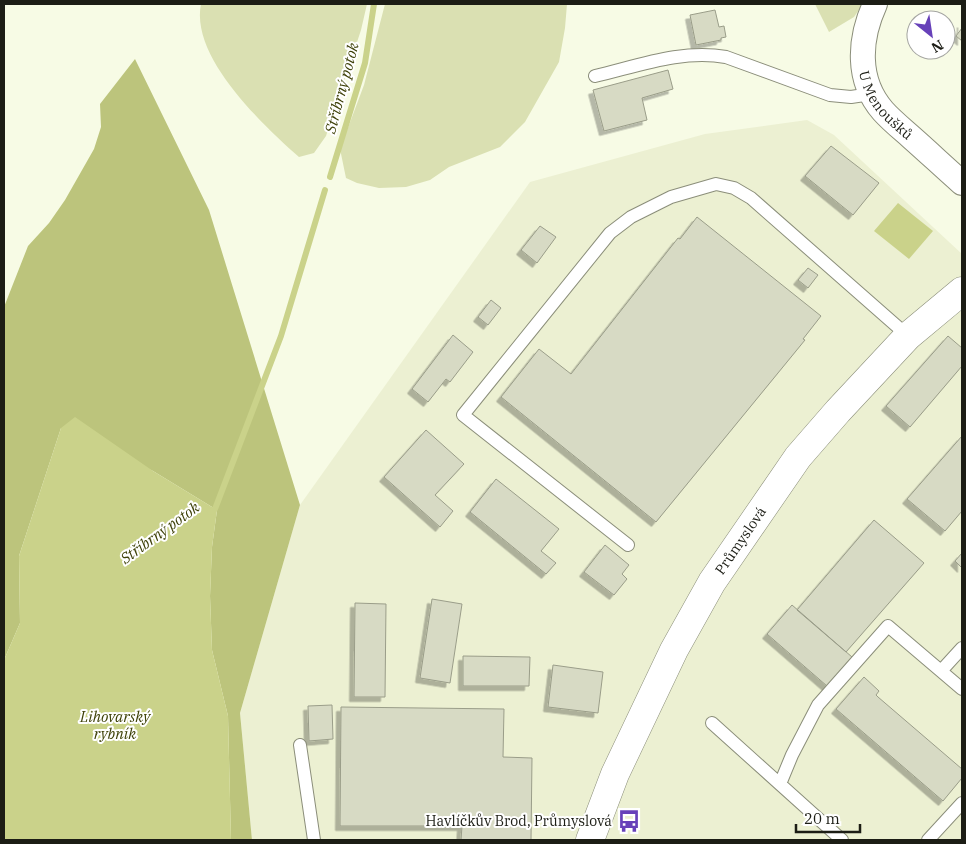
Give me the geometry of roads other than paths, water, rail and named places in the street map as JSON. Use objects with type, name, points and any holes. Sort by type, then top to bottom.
[{"type":"street","name":"U Menoušků","points":[[875,4],[867,21],[863,47],[863,71],[871,94],[883,111],[962,183]]},
{"type":"street","name":"Průmyslová","points":[[590,840],[615,774],[674,650],[712,582],[798,457],[908,336],[962,291]]},
{"type":"lane","points":[[595,76],[682,56],[707,54],[726,57],[830,95],[851,97],[871,94]]},
{"type":"lane","points":[[628,545],[463,415],[610,233],[631,217],[670,197],[716,184],[734,188],[751,198],[908,336]]},
{"type":"lane","points":[[780,784],[792,755],[818,705],[888,626],[962,689]]},
{"type":"lane","points":[[941,671],[962,648]]},
{"type":"lane","points":[[712,723],[842,840]]},
{"type":"lane","points":[[300,745],[314,840]]},
{"type":"lane","points":[[928,840],[962,803]]},
{"type":"water","points":[[898,203],[933,231],[909,259],[874,231]]},
{"type":"water","name":"Lihovarský rybník","points":[[75,417],[153,471],[217,510],[212,547],[210,596],[212,650],[228,716],[231,840],[4,840],[4,660],[20,623],[19,556],[61,428]]},
{"type":"waterway","name":"Stříbrný potok","points":[[330,177],[365,63],[374,4]]},
{"type":"waterway","name":"Stříbrný potok","points":[[210,512],[215,509],[281,336],[325,190]]},
{"type":"place","name":"Havlíčkův Brod, Průmyslová","points":[[629,821]]}]
